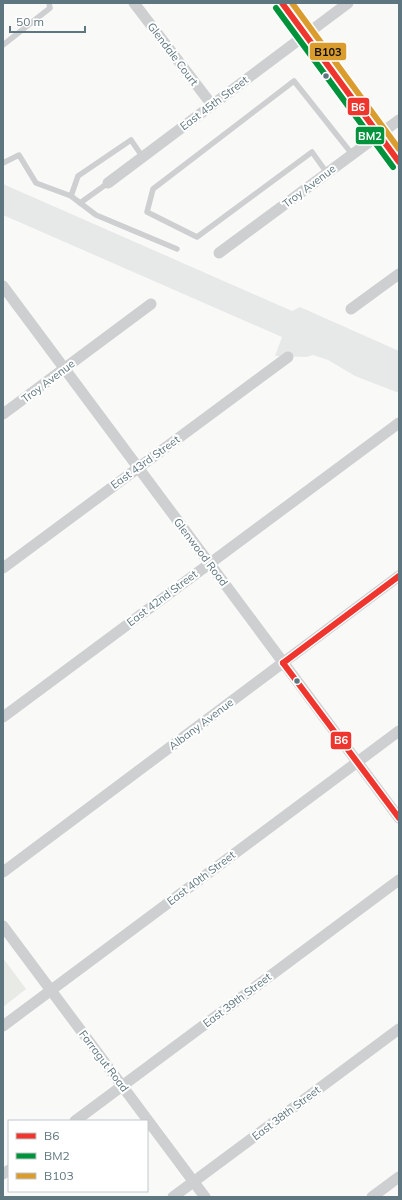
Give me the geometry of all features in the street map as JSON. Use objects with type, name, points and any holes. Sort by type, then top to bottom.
[{"type":"street","name":"Glendale Court","points":[[134,3],[212,105]]},
{"type":"street","points":[[282,3],[399,162]]},
{"type":"street","name":"East 45th Street","points":[[108,183],[348,3]]},
{"type":"street","name":"Troy Avenue","points":[[219,253],[399,120]]},
{"type":"street","points":[[351,310],[399,274]]},
{"type":"street","name":"Glenwood Road","points":[[3,286],[399,818]]},
{"type":"street","name":"Troy Avenue","points":[[3,414],[151,304]]},
{"type":"street","name":"East 43rd Street","points":[[3,568],[288,357]]},
{"type":"street","name":"East 42nd Street","points":[[3,717],[209,563],[399,424]]},
{"type":"street","name":"Albany Avenue","points":[[3,872],[399,576]]},
{"type":"street","name":"East 40th Street","points":[[3,1026],[399,731]]},
{"type":"street","name":"East 39th Street","points":[[75,1120],[399,880]]},
{"type":"street","name":"Farragut Road","points":[[3,926],[147,1120]]},
{"type":"street","name":"East 38th Street","points":[[172,1197],[399,1029]]},
{"type":"street","name":"Farragut Road","points":[[148,1121],[205,1197]]},
{"type":"street","points":[[372,1197],[399,1177]]},
{"type":"lane","points":[[3,45],[50,8],[49,3]]},
{"type":"lane","points":[[327,173],[312,152],[197,237],[146,212],[153,189],[294,80],[352,154]]},
{"type":"lane","points":[[71,196],[78,176],[131,140],[142,156]]},
{"type":"lane","points":[[3,163],[19,155],[36,183],[71,196],[96,215],[177,249]]},
{"type":"lane","name":"East 45th Street","points":[[80,203],[108,183]]},
{"type":"shaded area","points":[[3,184],[292,311],[300,307],[399,351],[399,393],[355,376],[328,360],[313,355],[306,357],[275,356],[282,337],[3,215]]},
{"type":"shaded area","points":[[3,958],[26,989],[3,1007]]},
{"type":"transit line","name":"B6","points":[[282,3],[399,162]]},
{"type":"transit line","name":"B103","points":[[292,3],[399,149]]},
{"type":"transit line","name":"BM2","points":[[276,8],[393,167]]},
{"type":"transit line","name":"B6","points":[[283,663],[399,576]]},
{"type":"transit line","name":"B6","points":[[283,663],[399,818]]}]
